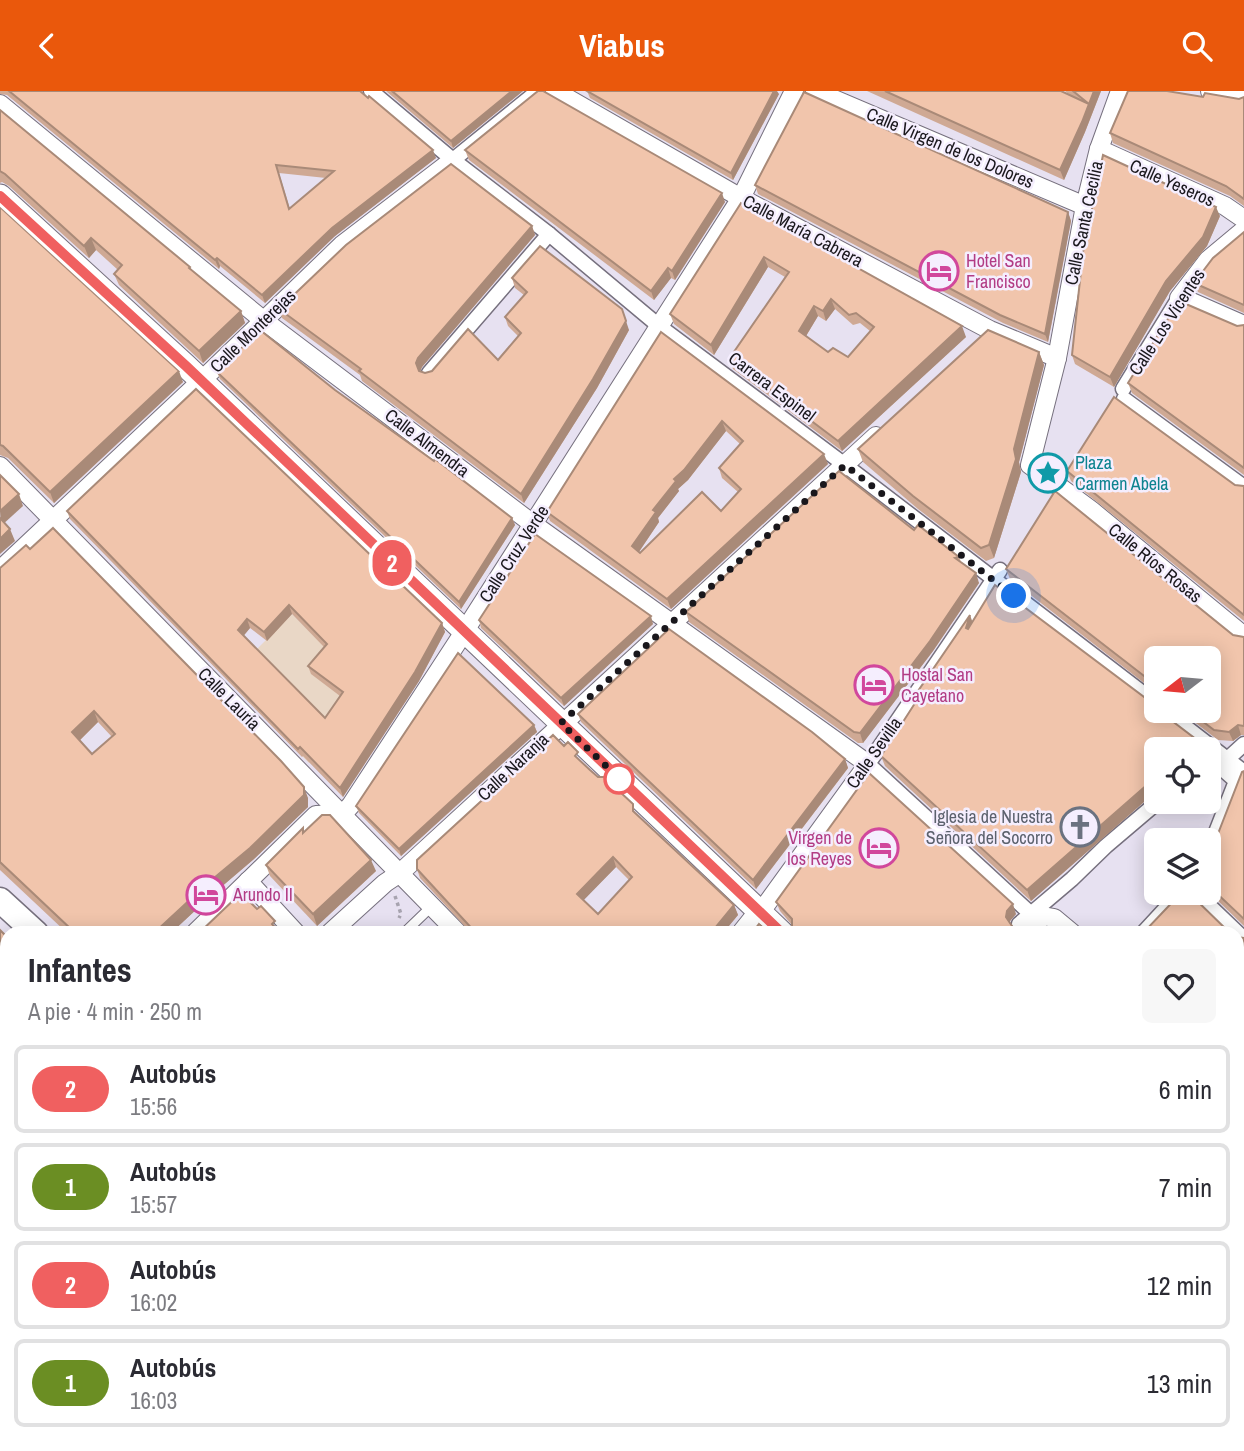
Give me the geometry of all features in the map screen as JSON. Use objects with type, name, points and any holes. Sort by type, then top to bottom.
[{"type":"main road","points":[[0,900],[28,926]]},
{"type":"street","name":"Carrera Espinel","points":[[371,91],[659,326],[997,575],[1144,694]]},
{"type":"street","points":[[453,160],[538,91]]},
{"type":"street","name":"Calle Cruz Verde","points":[[343,814],[464,632],[741,198],[794,91]]},
{"type":"street","name":"Calle Virgen de los Dolores","points":[[815,91],[1085,206]]},
{"type":"street","name":"Calle Santa Cecilia","points":[[1065,490],[1031,465],[1057,358],[1085,206],[1099,149],[1121,91]]},
{"type":"street","points":[[1210,91],[1244,97]]},
{"type":"street","name":"Calle María Cabrera","points":[[566,94],[741,198],[985,335],[1057,358]]},
{"type":"street","name":"Calle Almendra","points":[[0,104],[263,320],[533,524],[868,764]]},
{"type":"street","name":"Calle Yeseros","points":[[1099,149],[1224,207],[1244,219]]},
{"type":"street","name":"Calle Monterejas","points":[[0,570],[342,245],[453,160]]},
{"type":"street","points":[[0,196],[201,381],[774,926]]},
{"type":"street","name":"Calle Los Vicentes","points":[[1244,230],[1208,260],[1124,394],[1244,487]]},
{"type":"street","points":[[429,373],[549,234]]},
{"type":"street","points":[[1183,299],[1244,325]]},
{"type":"street","name":"Calle Naranja","points":[[338,926],[385,883],[400,873],[893,420]]},
{"type":"street","name":"Calle Lauría","points":[[0,466],[451,926]]},
{"type":"street","name":"Calle Ríos Rosas","points":[[1065,490],[1244,636]]},
{"type":"street","name":"Calle Sevilla","points":[[750,926],[868,764],[997,575]]},
{"type":"street","points":[[1178,723],[1193,737]]},
{"type":"street","points":[[1221,760],[1244,744]]},
{"type":"street","points":[[1221,762],[1244,772]]},
{"type":"street","points":[[1218,828],[1236,781],[1221,763]]},
{"type":"street","points":[[868,764],[1027,926]]},
{"type":"street","points":[[202,926],[316,815],[343,814]]},
{"type":"street","points":[[1031,926],[1105,846],[1144,814]]},
{"type":"street","points":[[248,881],[290,926]]},
{"type":"street","points":[[1149,926],[1169,905]]},
{"type":"street","points":[[1209,905],[1230,926]]},
{"type":"street","points":[[1031,926],[1043,916],[1054,918],[1064,926]]},
{"type":"lane","points":[[411,926],[432,906]]},
{"type":"path","points":[[396,924],[401,914],[397,902]]},
{"type":"shaded area","points":[[292,614],[330,652],[346,700],[322,748],[309,763],[271,725],[251,655]]},
{"type":"building","points":[[9,91],[360,91],[433,150],[332,228],[262,295],[217,258],[215,260]],"holes":[[[276,165],[334,171],[289,209]]]},
{"type":"building","points":[[392,91],[512,91],[451,141]]},
{"type":"building","points":[[538,91],[543,91],[722,193],[672,271],[668,268],[651,291],[465,150]]},
{"type":"building","points":[[587,91],[774,91],[731,173]]},
{"type":"building","points":[[885,91],[1061,91],[1089,104],[1060,170]]},
{"type":"building","points":[[1073,91],[1094,91],[1089,104]]},
{"type":"building","points":[[1128,91],[1167,91],[1203,97],[1205,93],[1239,99],[1244,97],[1244,199],[1226,186],[1110,133]]},
{"type":"building","points":[[804,92],[1068,212],[1045,334],[1000,315],[755,185]]},
{"type":"building","points":[[0,110],[241,311],[199,351],[114,274],[122,265],[91,238],[84,246],[0,171]]},
{"type":"building","points":[[1103,155],[1216,207],[1203,237],[1166,281],[1110,377],[1072,355],[1083,252]]},
{"type":"building","points":[[451,164],[532,226],[418,358],[416,363],[419,371],[432,371],[468,329],[498,360],[521,333],[505,317],[527,292],[512,278],[540,246],[622,309],[626,321],[521,494],[359,371],[361,369],[279,309],[346,245]]},
{"type":"building","points":[[741,203],[962,326],[838,441],[729,359],[789,272],[764,257],[711,345],[670,314]],"holes":[[[831,299],[849,315],[856,313],[874,327],[848,357],[833,348],[828,352],[799,331],[814,306],[823,311]]]},
{"type":"building","points":[[0,207],[179,371],[50,492],[0,445]]},
{"type":"building","points":[[1244,232],[1244,305],[1194,283],[1213,258]]},
{"type":"building","points":[[1179,301],[1237,326],[1244,325],[1244,468],[1128,383]]},
{"type":"building","points":[[260,330],[335,390],[434,461],[435,459],[512,518],[459,602],[217,372]]},
{"type":"building","points":[[988,330],[1039,352],[1014,449],[1016,459],[989,545],[981,548],[913,496],[858,449]]},
{"type":"building","points":[[661,332],[824,454],[667,599],[547,512]],"holes":[[[722,421],[743,441],[719,468],[741,489],[721,511],[702,492],[640,553],[632,546],[656,512],[653,510],[676,481],[674,479]]]},
{"type":"building","points":[[196,389],[442,623],[415,672],[340,788],[300,747],[298,749],[67,511]],"holes":[[[289,605],[327,644],[308,666],[343,692],[325,718],[238,630],[247,619],[264,632]]]},
{"type":"building","points":[[1114,397],[1235,485],[1244,486],[1244,615],[1067,471]]},
{"type":"building","points":[[839,471],[914,530],[918,525],[976,573],[930,641],[860,733],[854,732],[686,612]]},
{"type":"building","points":[[0,475],[19,494],[0,511]]},
{"type":"building","points":[[1055,491],[1233,635],[1244,637],[1244,726],[1238,725],[1229,732],[1214,730],[1205,723],[1222,723],[1222,646],[1144,646],[1144,676],[1006,569]]},
{"type":"building","points":[[0,518],[10,529],[0,539]]},
{"type":"building","points":[[53,528],[304,787],[304,795],[250,848],[162,926],[68,926],[0,862],[0,568],[26,545],[30,549]],"holes":[[[94,711],[115,734],[92,754],[72,732]]]},
{"type":"building","points":[[535,534],[651,616],[561,698],[479,620]]},
{"type":"building","points":[[995,585],[1144,697],[1144,723],[1175,723],[1193,737],[1144,737],[1144,787],[1027,890],[881,756],[919,697],[916,694],[970,615],[966,628],[968,629]]},
{"type":"building","points":[[669,629],[812,732],[845,759],[753,880],[578,714]]},
{"type":"building","points":[[458,653],[534,725],[399,849],[356,806]]},
{"type":"building","points":[[553,735],[564,746],[568,742],[578,752],[575,756],[598,777],[604,777],[633,804],[633,811],[734,905],[717,926],[470,926],[417,869],[417,860]],"holes":[[[613,857],[632,877],[598,914],[577,894]]]},
{"type":"building","points":[[1244,771],[1244,919],[1221,897],[1220,828]]},
{"type":"building","points":[[869,773],[1013,904],[1006,917],[1012,926],[792,926],[792,919],[776,902]]},
{"type":"building","points":[[322,815],[330,815],[371,860],[313,914],[266,865],[303,828],[303,833]]},
{"type":"building","points":[[241,893],[257,909],[261,906],[275,921],[272,924],[274,926],[206,926]]},
{"type":"building","points":[[1170,905],[1201,905],[1223,926],[1150,926]]},
{"type":"bus line","name":"2","points":[[0,196],[186,366],[775,926]]},
{"type":"place","name":"Hotel San Francisco","points":[[939,271]]},
{"type":"place","name":"Plaza Carmen Abela","points":[[1048,473]]},
{"type":"place","name":"Hostal San Cayetano","points":[[874,685]]},
{"type":"place","name":"Iglesia de Nuestra Señora del Socorro","points":[[1080,827]]},
{"type":"place","name":"Virgen de los Reyes","points":[[879,848]]},
{"type":"place","name":"Arundo II","points":[[206,895]]},
{"type":"route","points":[[619,779],[626,785],[561,723],[845,465],[1014,596]]}]
